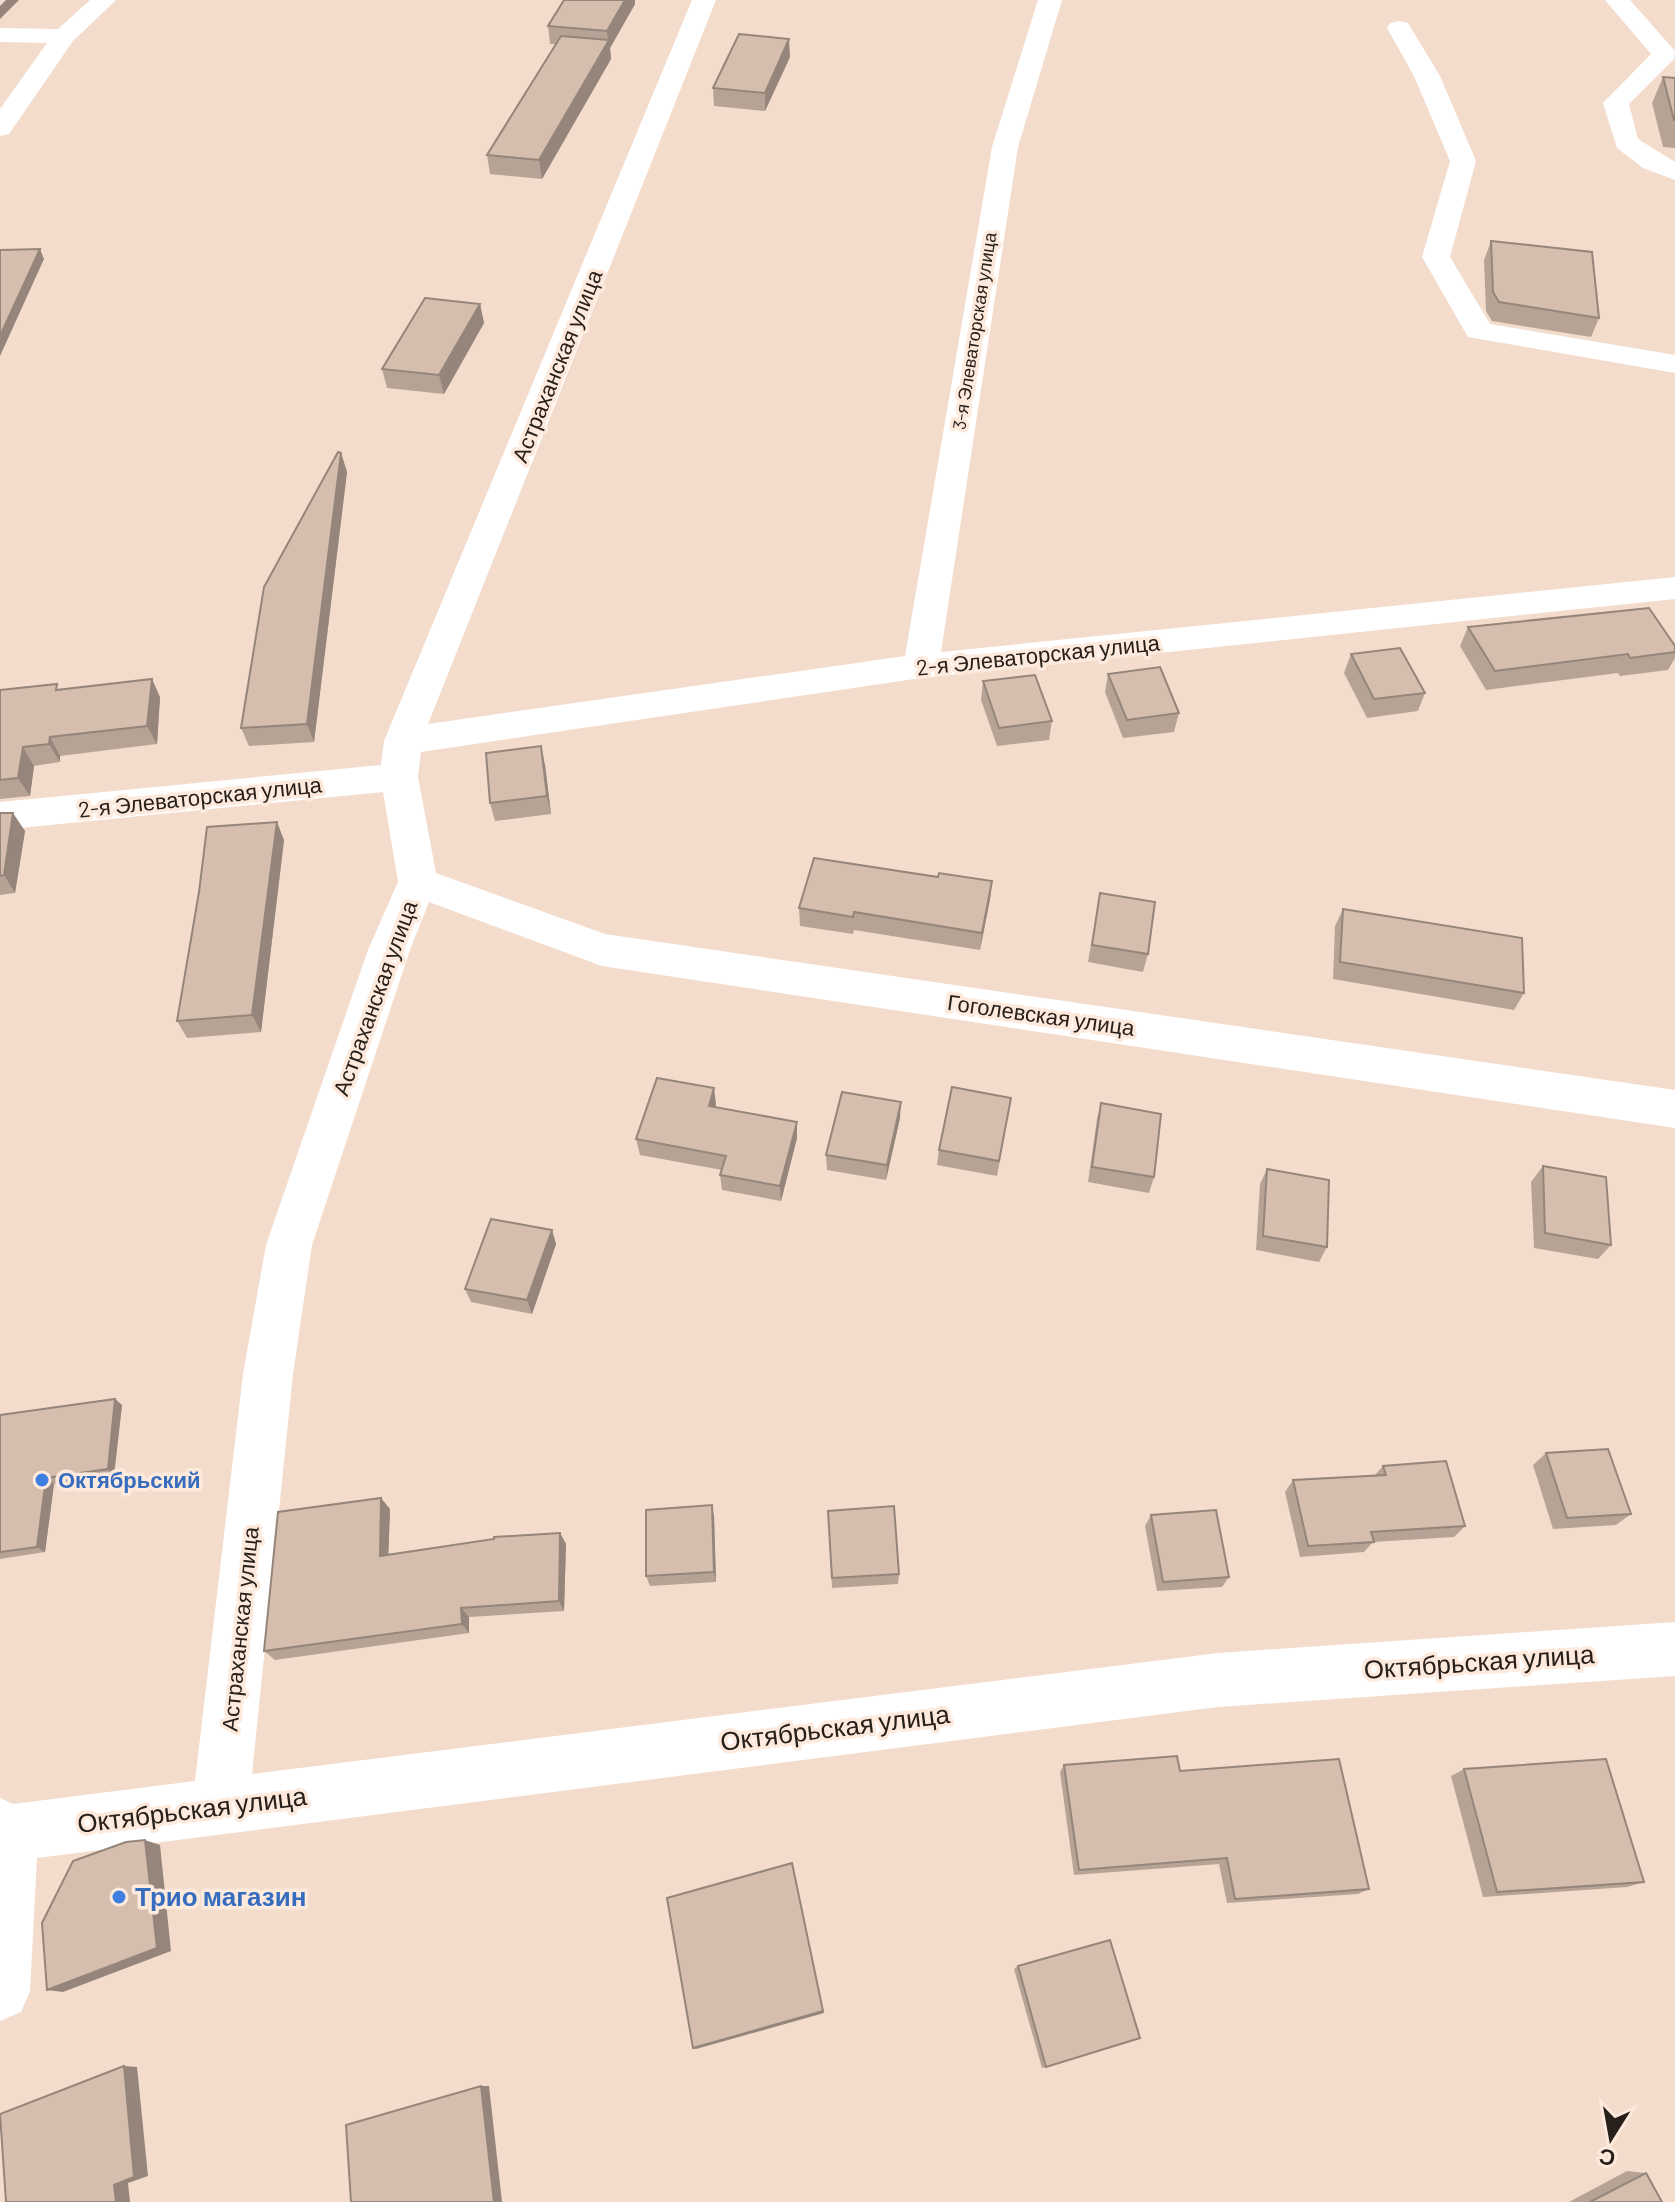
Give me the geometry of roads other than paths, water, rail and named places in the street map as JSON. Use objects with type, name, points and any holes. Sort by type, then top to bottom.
[{"type":"street","points":[[0,128],[64,36],[104,0]]},
{"type":"street","name":"Астраханская улица","points":[[220,1806],[268,1374],[289,1245],[389,950],[418,882],[401,759],[704,0]]},
{"type":"street","name":"3-я Элеваторская улица","points":[[921,666],[1005,147],[1050,0]]},
{"type":"street","points":[[1617,0],[1670,56],[1616,103],[1626,142],[1652,162],[1675,172]]},
{"type":"street","points":[[1399,28],[1427,76],[1463,161],[1436,257],[1479,331],[1675,364]]},
{"type":"street","points":[[0,35],[64,36]]},
{"type":"street","name":"2-я Элеваторская улица","points":[[0,816],[401,759],[921,666],[1675,588]]},
{"type":"street","name":"Гоголевская улица","points":[[418,882],[602,950],[1675,1109]]},
{"type":"street","name":"Октябрьская улица","points":[[4,1830],[220,1806],[1218,1680],[1675,1649]]},
{"type":"street","points":[[0,1991],[4,1830]]},
{"type":"place","name":"Октябрьский","points":[[42,1480]]},
{"type":"place","name":"Трио магазин","points":[[119,1897]]}]
